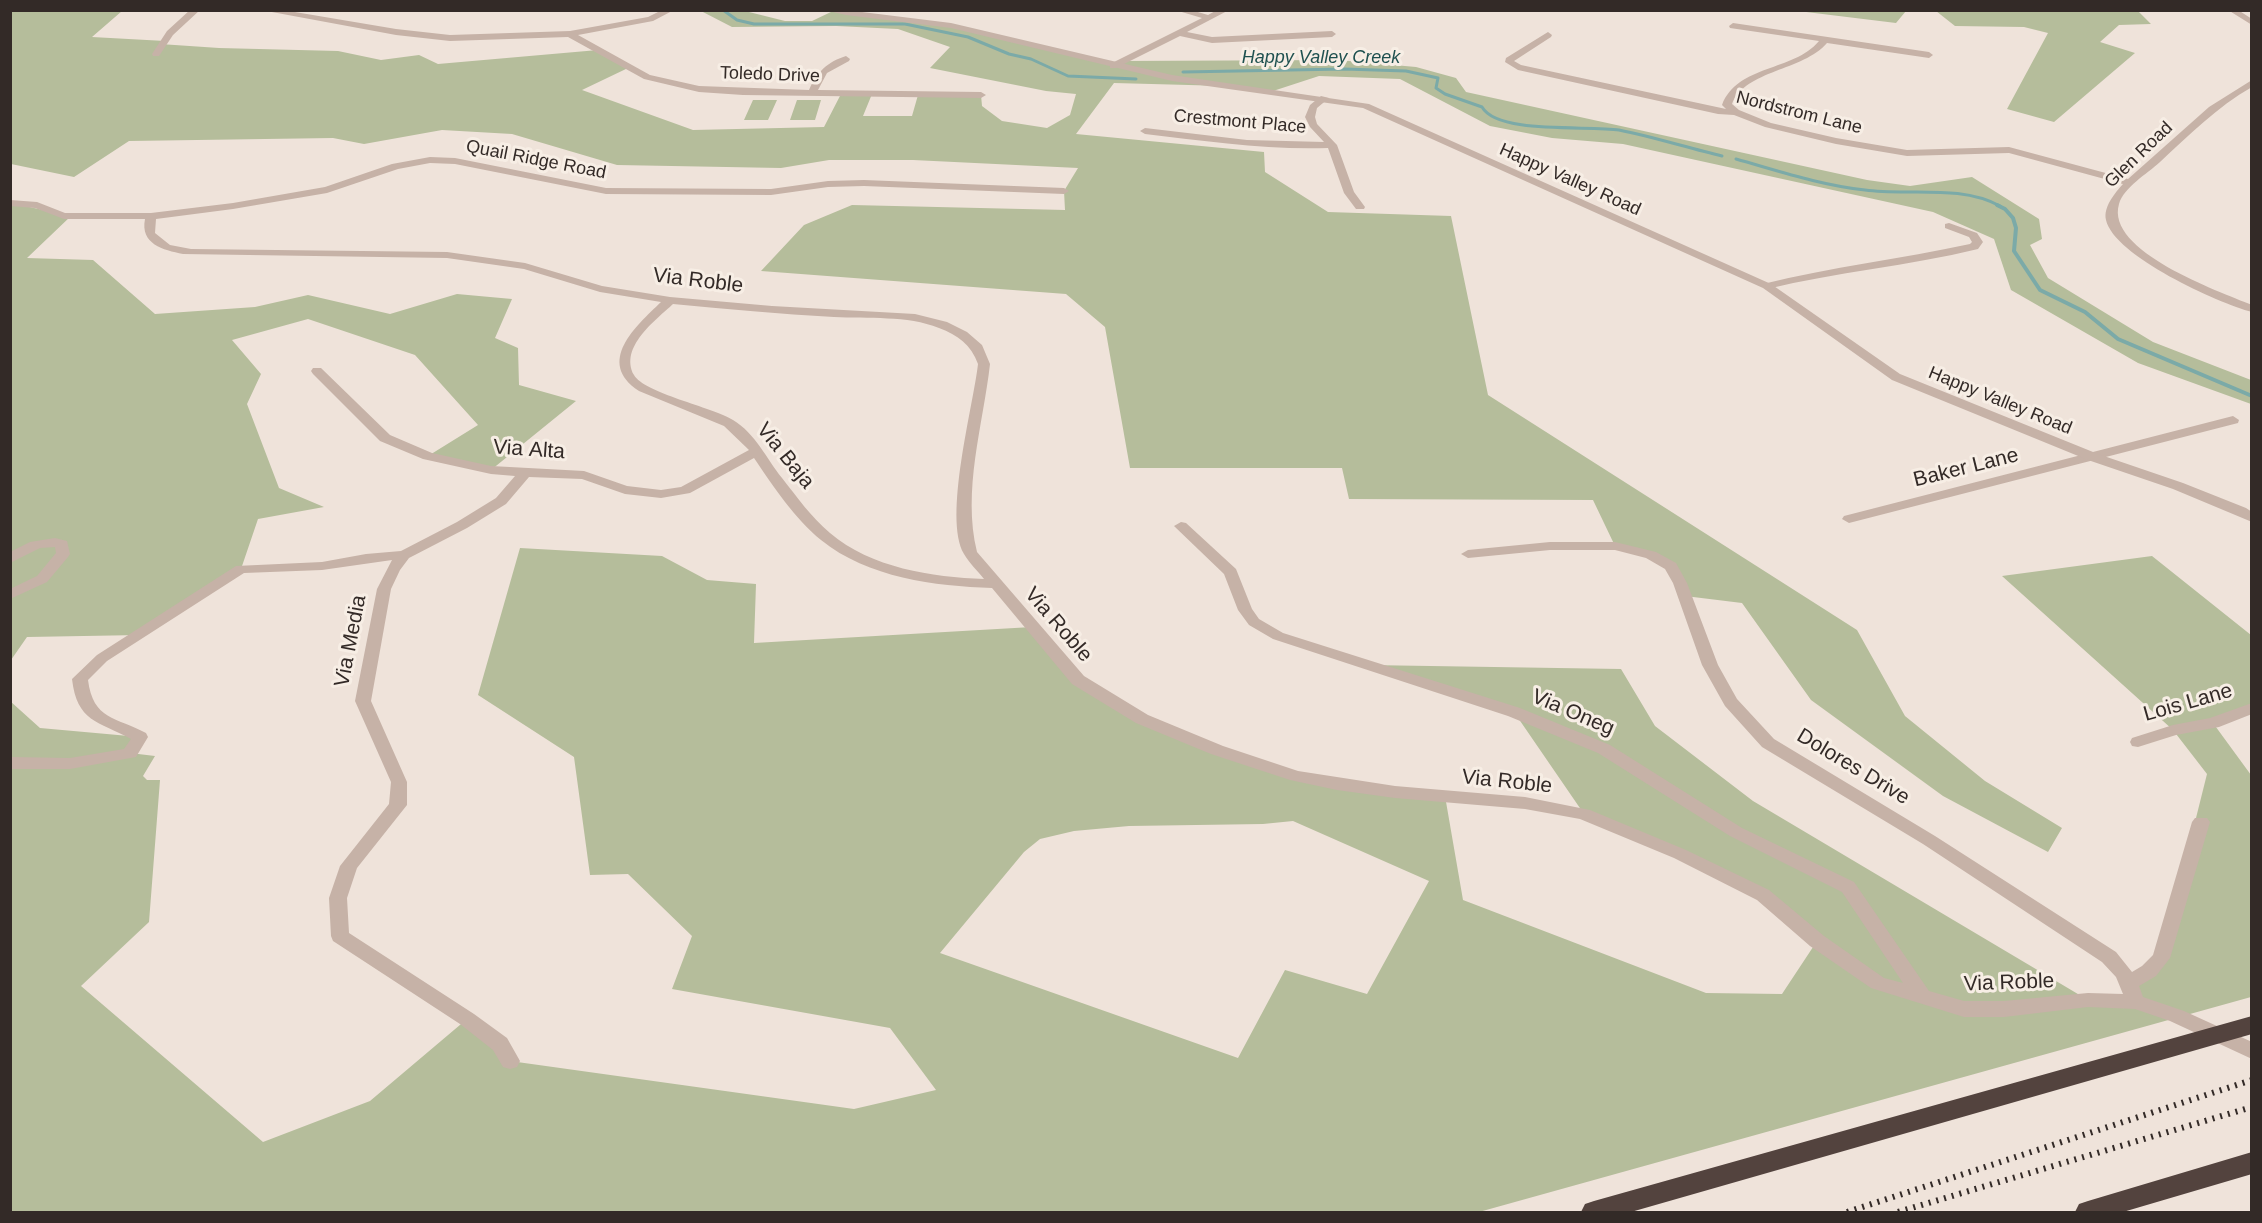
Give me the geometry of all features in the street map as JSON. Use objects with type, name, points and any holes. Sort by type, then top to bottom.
[{"type":"highway","points":[[1594,1212],[2252,1025]]},
{"type":"highway","points":[[2088,1212],[2252,1163]]},
{"type":"street","points":[[156,54],[170,33],[196,10]]},
{"type":"street","points":[[265,10],[450,38],[570,34],[650,19],[670,10]]},
{"type":"street","name":"Happy Valley Road","points":[[828,10],[967,28],[1113,66],[1174,78],[1324,98],[1366,106],[1767,286],[1896,377],[2093,457],[2164,480],[2241,511],[2252,518]]},
{"type":"street","points":[[1179,10],[1210,18]]},
{"type":"street","points":[[1113,66],[1225,10]]},
{"type":"street","points":[[2232,10],[2252,23]]},
{"type":"street","points":[[1733,26],[1929,55]]},
{"type":"street","points":[[1179,33],[1212,39],[1332,34]]},
{"type":"street","name":"Toledo Drive","points":[[570,34],[627,68],[647,77],[672,84],[719,91],[981,95]]},
{"type":"street","name":"Nordstrom Lane","points":[[1548,35],[1509,60],[1511,65],[1718,111],[1736,112],[1768,124],[1874,148],[1933,154],[2009,150],[2131,183]]},
{"type":"street","points":[[1736,112],[1727,105],[1728,99],[1734,92],[1773,69],[1808,56],[1822,46],[1825,40]]},
{"type":"street","points":[[812,93],[820,73],[846,59]]},
{"type":"street","name":"Glen Road","points":[[2252,83],[2208,111],[2131,183],[2113,203],[2111,213],[2112,225],[2121,238],[2145,258],[2167,271],[2252,309]]},
{"type":"street","points":[[1324,98],[1313,107],[1310,117],[1313,125],[1332,145],[1349,193],[1360,207]]},
{"type":"street","name":"Crestmont Place","points":[[1145,131],[1247,143],[1290,146],[1332,145]]},
{"type":"street","name":"Quail Ridge Road","points":[[10,203],[37,205],[64,216],[151,216],[233,206],[327,190],[396,166],[430,160],[455,161],[606,191],[771,192],[828,184],[864,183],[1064,190]]},
{"type":"street","name":"Via Roble","points":[[151,216],[148,225],[152,238],[166,247],[184,251],[436,255],[476,258],[546,271],[600,289],[670,300],[772,310],[915,318],[943,325],[978,348],[984,364],[963,520],[970,554],[1078,680],[1142,719],[1217,750],[1296,776],[1395,792],[1525,803],[1584,814],[1680,854],[1763,895],[1817,941],[1878,983],[1964,1009],[2004,1009],[2088,1000],[2135,1002]]},
{"type":"street","points":[[1767,286],[1815,274],[1902,262],[1974,247],[1978,242],[1973,235],[1949,226]]},
{"type":"street","name":"Via Baja","points":[[670,300],[632,340],[625,356],[627,376],[649,392],[704,410],[730,423],[757,451],[772,476],[826,537],[859,556],[900,572],[965,584],[994,584]]},
{"type":"street","name":"Via Alta","points":[[317,371],[385,438],[428,456],[491,470],[584,475],[625,490],[646,494],[677,493],[757,451]]},
{"type":"street","name":"Baker Lane","points":[[1849,519],[2233,420]]},
{"type":"street","name":"Via Media","points":[[510,1061],[500,1044],[467,1019],[340,936],[338,898],[349,866],[398,805],[399,782],[363,701],[384,589],[393,568],[404,555],[462,525],[501,501],[525,473]]},
{"type":"street","name":"Via Oneg","points":[[1181,526],[1231,572],[1245,610],[1254,622],[1278,636],[1514,712],[1604,749],[1736,832],[1848,887],[1922,996]]},
{"type":"street","points":[[10,559],[39,543],[51,540],[62,544],[63,554],[42,579],[10,595]]},
{"type":"street","name":"Dolores Drive","points":[[1468,554],[1550,546],[1615,546],[1651,555],[1671,566],[1680,583],[1710,665],[1731,702],[1768,743],[1929,840],[2109,957],[2120,967],[2130,982],[2135,1002]]},
{"type":"street","points":[[10,763],[55,766],[104,760],[130,753],[140,737],[127,729],[95,717],[81,697],[80,679],[102,658],[241,569],[322,566],[366,558],[404,555]]},
{"type":"street","name":"Lois Lane","points":[[2138,742],[2173,730],[2213,723],[2252,708]]},
{"type":"street","points":[[2130,982],[2149,971],[2161,958],[2201,822]]},
{"type":"street","points":[[2135,1002],[2177,1016],[2252,1051]]},
{"type":"green space","points":[[11,11],[122,11],[92,37],[165,41],[160,44],[219,48],[338,51],[381,60],[419,55],[438,64],[598,50],[628,68],[582,90],[693,130],[824,127],[841,94],[872,94],[863,116],[912,116],[918,95],[981,95],[982,106],[1002,121],[1047,128],[1070,115],[1076,94],[1046,91],[930,68],[950,47],[898,29],[836,26],[732,27],[701,11],[745,11],[785,21],[812,21],[833,11],[967,28],[1113,66],[1123,61],[1338,60],[1416,67],[1456,78],[1466,92],[1867,180],[1910,186],[1972,177],[2039,219],[2042,239],[2030,245],[2048,278],[2153,342],[2251,380],[2251,404],[2138,363],[2011,290],[1994,239],[1933,212],[1623,144],[1552,138],[1490,126],[1400,79],[1319,76],[1273,91],[1226,86],[1114,83],[1076,134],[1264,152],[1265,172],[1328,212],[1451,216],[1488,395],[1857,630],[1905,716],[1985,781],[2062,828],[2048,852],[1943,796],[1811,700],[1742,603],[1685,596],[1671,566],[1615,546],[1593,500],[1349,499],[1342,468],[1130,468],[1105,327],[1066,294],[761,271],[804,225],[852,205],[1065,210],[1064,191],[1078,168],[913,160],[829,160],[781,168],[617,165],[512,134],[442,130],[364,144],[333,138],[129,141],[74,177],[11,164]]},
{"type":"green space","points":[[1798,11],[1906,11],[1896,23]]},
{"type":"green space","points":[[1936,11],[2138,11],[2151,24],[2119,25],[2100,42],[2135,53],[2054,122],[2007,109],[2048,33],[2024,27],[1955,26]]},
{"type":"green space","points":[[753,100],[777,100],[768,120],[744,120]]},
{"type":"green space","points":[[797,100],[821,100],[815,120],[790,120]]},
{"type":"green space","points":[[11,203],[71,216],[27,258],[93,260],[155,314],[255,307],[308,295],[390,314],[457,294],[512,299],[495,338],[518,348],[519,385],[576,401],[491,470],[428,456],[478,425],[415,355],[308,319],[232,340],[261,374],[247,404],[279,488],[324,507],[258,519],[241,569],[140,635],[27,637],[11,660]]},
{"type":"green space","points":[[520,548],[662,556],[707,580],[756,584],[754,643],[1032,627],[1079,680],[1142,719],[1296,776],[1445,796],[1463,900],[1706,993],[1782,994],[1817,941],[1763,895],[1584,814],[1514,712],[1367,665],[1621,669],[1655,726],[1753,801],[2088,1000],[2134,998],[2129,979],[2161,958],[2207,774],[2173,730],[2002,576],[2152,556],[2251,635],[2251,708],[2213,723],[2251,775],[2251,997],[1479,1212],[11,1212],[10,701],[40,728],[140,737],[130,753],[155,756],[143,776],[147,780],[160,780],[149,922],[81,986],[263,1142],[370,1101],[467,1019],[510,1061],[854,1109],[936,1090],[890,1028],[672,989],[692,936],[628,874],[590,875],[574,757],[478,695]],"holes":[[[1293,821],[1429,881],[1367,994],[1285,970],[1238,1058],[940,953],[1024,852],[1040,839],[1074,831],[1129,826],[1263,824]]]},
{"type":"waterway","name":"Happy Valley Creek","points":[[723,10],[737,20],[754,24],[905,24],[968,37],[1009,54],[1031,59],[1068,76],[1136,79]]},
{"type":"waterway","name":"Happy Valley Creek","points":[[1183,72],[1344,69],[1406,71],[1438,78],[1436,88],[1445,94],[1482,107],[1491,116],[1506,122],[1545,127],[1619,130],[1722,156]]},
{"type":"waterway","name":"Happy Valley Creek","points":[[1736,159],[1848,188],[1882,192],[1934,192],[1968,195],[2000,206]]},
{"type":"waterway","name":"Happy Valley Creek","points":[[1997,205],[2005,209],[2013,218],[2016,228],[2014,251],[2040,290],[2085,312],[2118,339],[2252,396]]},
{"type":"railway","points":[[1847,1212],[2252,1080]]},
{"type":"railway","points":[[1898,1212],[2252,1107]]}]
